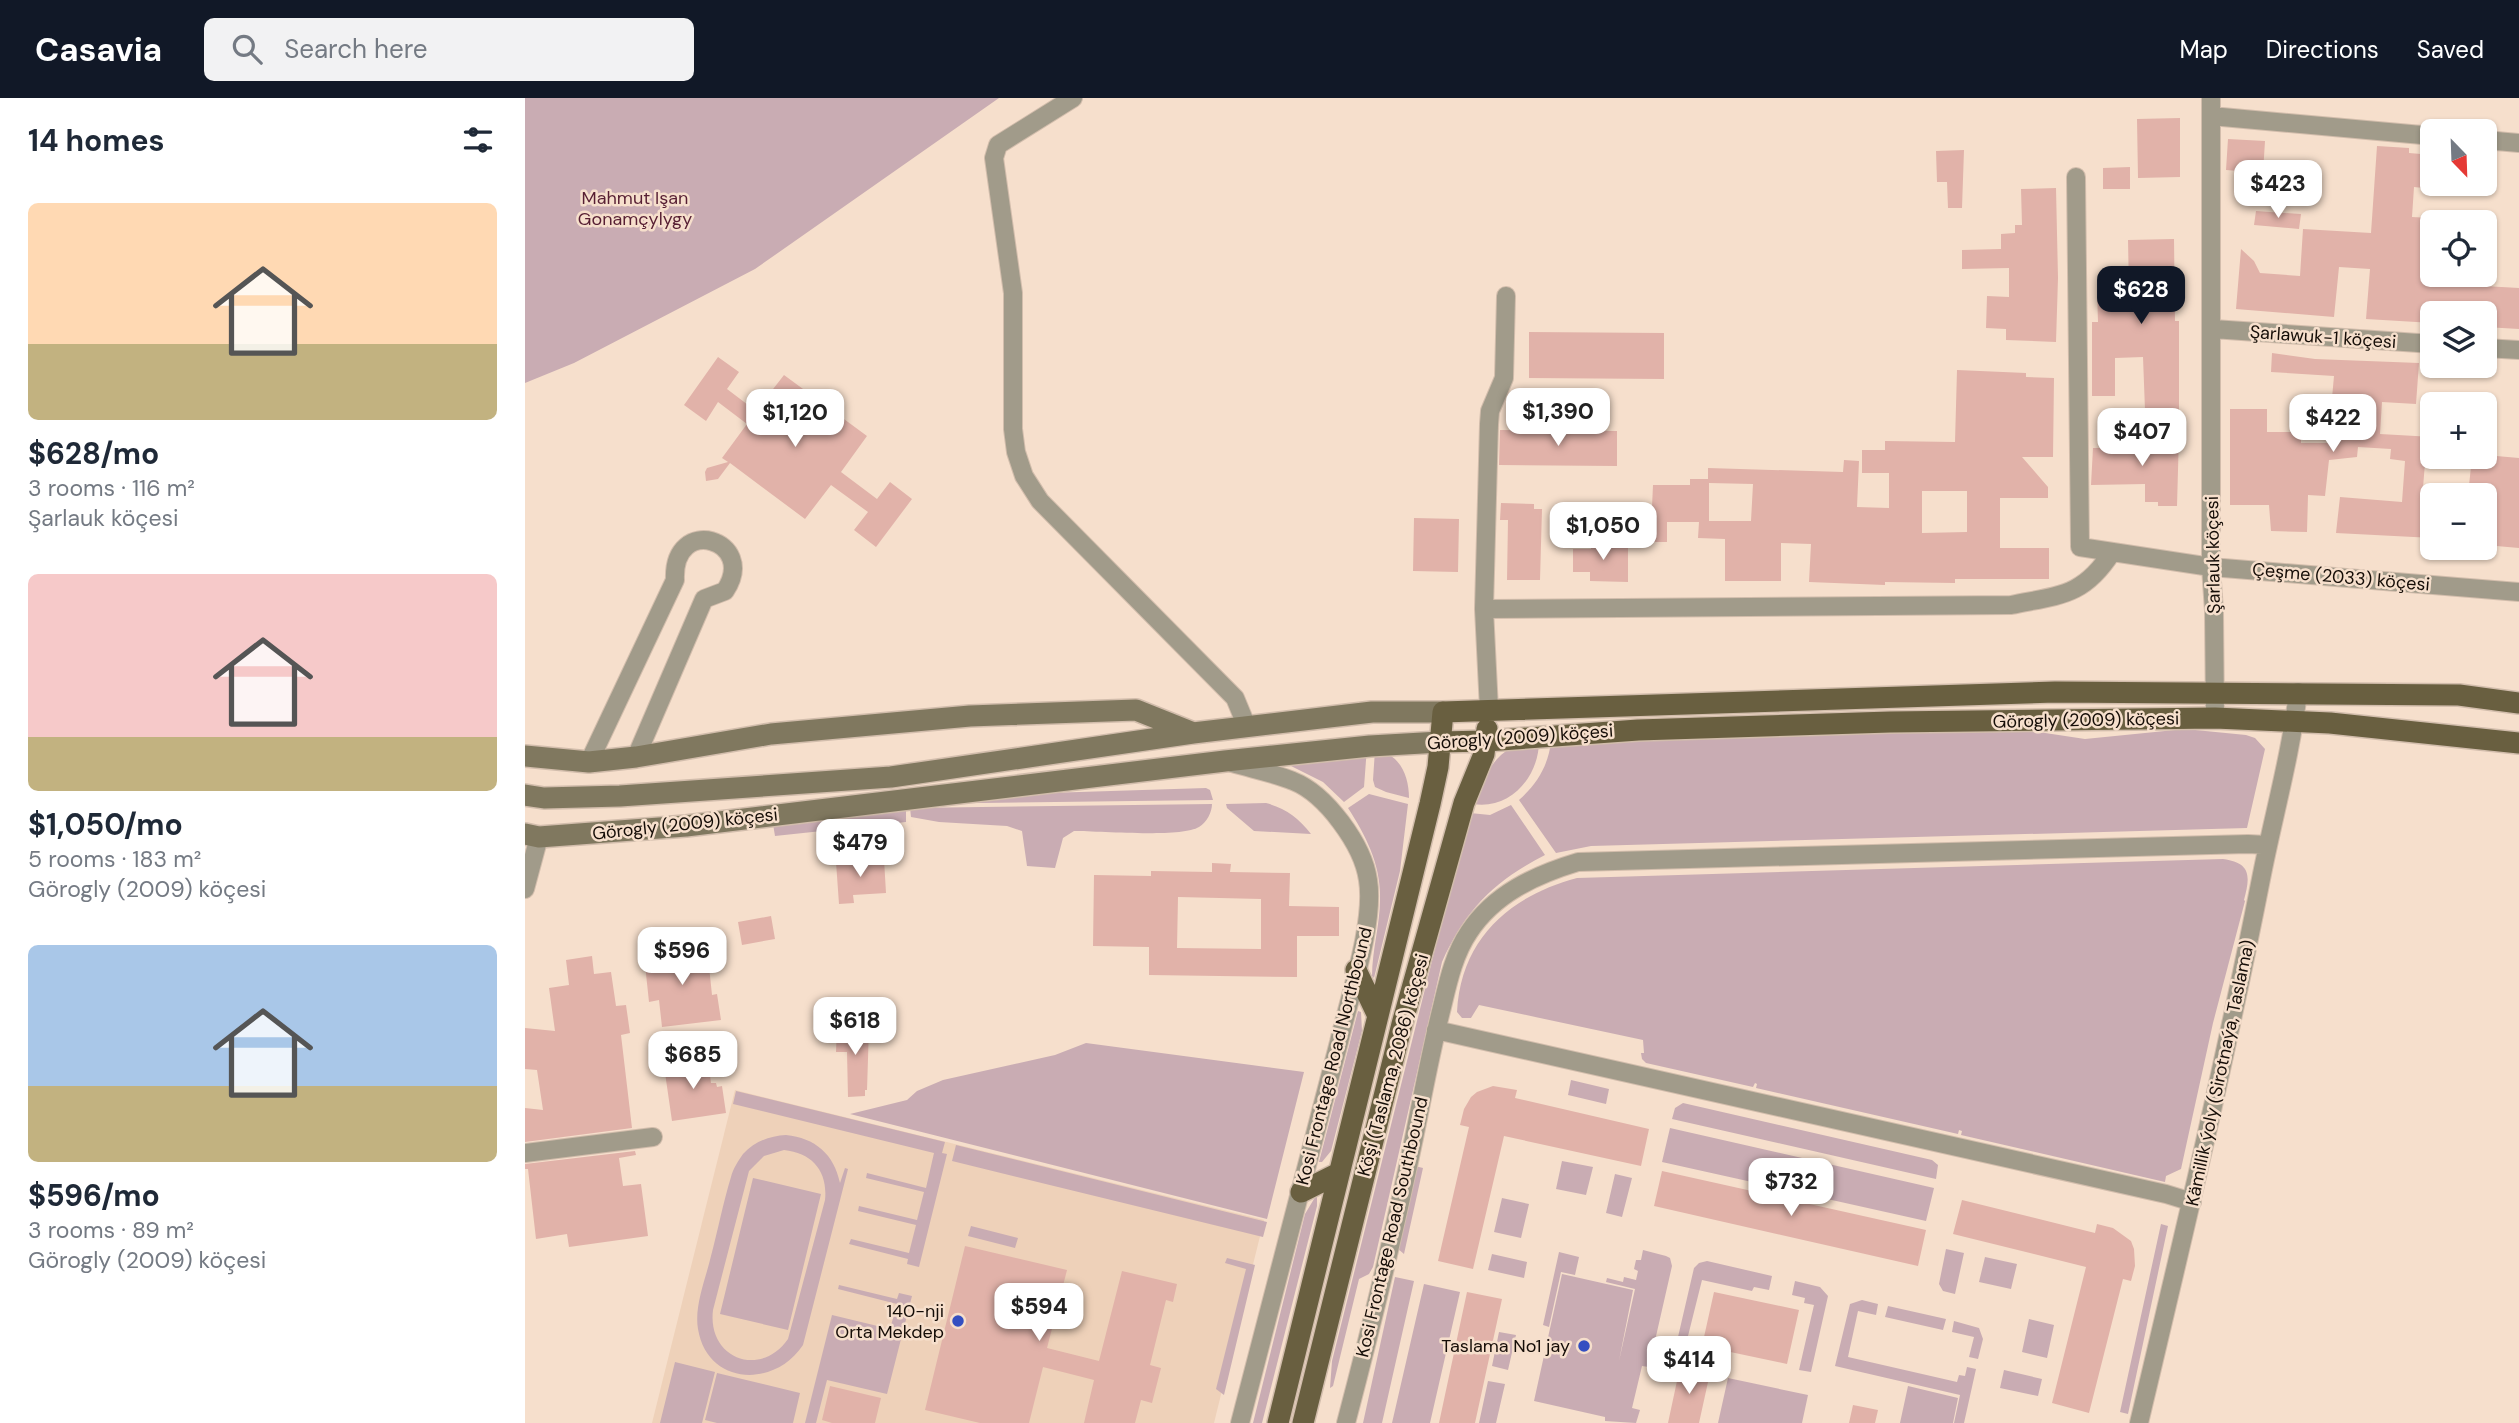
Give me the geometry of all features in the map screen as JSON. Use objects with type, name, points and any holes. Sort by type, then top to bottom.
[{"type":"main road","name":"Görogly (2009) köçesi","points":[[525,795],[544,798],[620,796],[891,777],[1193,733],[1372,712],[1710,705],[2056,691],[2459,695],[2519,703]]},
{"type":"main road","name":"Köşi (Taslama, 2086) köçesi","points":[[1303,1423],[1402,1024],[1464,803],[1484,754],[1489,709]]},
{"type":"main road","points":[[525,756],[589,762],[636,757],[771,734],[984,716],[1136,710],[1193,733]]},
{"type":"main road","name":"Köşi (Taslama, 2086) köçesi","points":[[1279,1423],[1430,804],[1443,712]]},
{"type":"main road","name":"Görogly (2009) köçesi","points":[[532,836],[686,827],[1225,761],[1370,746],[1638,730],[1890,722],[2215,718],[2343,724],[2519,743]]},
{"type":"main road","points":[[1356,971],[1378,1016]]},
{"type":"main road","points":[[1301,1192],[1339,1173]]},
{"type":"street","points":[[1073,98],[998,145],[994,158],[1013,293],[1013,429],[1016,453],[1024,476],[1040,501],[1235,698],[1247,727]]},
{"type":"street","points":[[2211,107],[2420,134]]},
{"type":"street","name":"Şarlauk köçesi","points":[[2211,107],[2211,566],[2215,718]]},
{"type":"street","points":[[2497,141],[2519,143]]},
{"type":"street","name":"Çeşme (2033) köçesi","points":[[2076,177],[2080,547],[2211,566],[2519,592]]},
{"type":"street","points":[[1489,709],[1484,609],[1489,424],[1490,411],[1504,379],[1506,296]]},
{"type":"street","name":"Şarlawuk-1 köçesi","points":[[2213,329],[2420,343]]},
{"type":"street","points":[[2497,349],[2519,350]]},
{"type":"street","points":[[589,762],[675,580],[679,555],[692,542],[712,540],[727,550],[732,561],[732,576],[725,591],[704,599],[636,757]]},
{"type":"street","points":[[1484,609],[2011,605],[2071,592],[2101,568],[2112,552]]},
{"type":"street","name":"Kämillik ýoly (Sirotnaýa, Taslama)","points":[[2139,1423],[2233,1021],[2267,845],[2295,722],[2298,692]]},
{"type":"street","name":"Kosi Frontage Road Northbound","points":[[1225,761],[1295,782],[1316,796],[1351,838],[1369,880],[1368,916],[1356,971],[1240,1423]]},
{"type":"street","points":[[525,890],[532,836]]},
{"type":"street","name":"Kosi Frontage Road Southbound","points":[[1346,1423],[1388,1262],[1436,1030],[1458,955],[1471,929],[1500,899],[1519,885],[1578,862],[2267,845]]},
{"type":"street","points":[[1436,1030],[2192,1202]]},
{"type":"street","points":[[525,1153],[653,1137]]},
{"type":"shaded area","name":"140-nji Orta Mekdep","points":[[735,1090],[1264,1220],[1214,1423],[652,1423]]},
{"type":"green space","name":"Mahmut Işan Gonamçylygy","points":[[525,98],[999,98],[755,269],[574,363],[525,383]]},
{"type":"green space","points":[[2011,728],[2085,739],[2185,729],[2255,738],[2265,749],[2247,828],[1591,846],[1556,853],[1519,800],[1541,774],[1551,742]]},
{"type":"green space","points":[[1539,741],[1534,767],[1520,788],[1499,802],[1473,804],[1487,773],[1497,759],[1514,747]]},
{"type":"green space","points":[[1367,747],[1364,787],[1344,802],[1323,782],[1289,765]]},
{"type":"green space","points":[[1375,750],[1390,756],[1401,766],[1407,781],[1409,798],[1375,787]]},
{"type":"green space","points":[[1210,790],[1213,800],[906,804],[906,822],[775,836],[772,818],[957,796]]},
{"type":"green space","points":[[1369,794],[1408,804],[1400,871],[1374,978],[1372,966],[1380,909],[1380,886],[1366,840],[1348,808]]},
{"type":"green space","points":[[1266,803],[1291,814],[1311,834],[1254,831],[1227,808],[1226,804]]},
{"type":"green space","points":[[1212,804],[1204,822],[1189,830],[1158,833],[1074,831],[1063,838],[1055,868],[1027,866],[1022,831],[1007,826],[939,822],[911,817],[910,808]]},
{"type":"green space","points":[[1511,805],[1545,855],[1511,875],[1483,899],[1461,927],[1442,962],[1373,1267],[1369,1274],[1359,1279],[1333,1386],[1330,1388],[1332,1361],[1465,829],[1470,813],[1490,815]]},
{"type":"green space","points":[[2223,859],[2239,864],[2247,872],[2245,901],[2213,1023],[2181,1169],[2166,1176],[2165,1182],[1961,1135],[1962,1131],[1959,1130],[1958,1134],[1756,1088],[1755,1083],[1753,1087],[1646,1063],[1641,1053],[1644,1053],[1643,1040],[1479,1005],[1471,1018],[1462,1018],[1457,1012],[1468,962],[1493,924],[1531,896],[1577,878]]},
{"type":"green space","points":[[1358,1011],[1361,1012],[1362,1031],[1331,1151],[1319,1162]]},
{"type":"green space","points":[[1086,1043],[1304,1072],[1267,1219],[850,1114],[907,1100],[917,1091],[943,1080],[1055,1055]]},
{"type":"green space","points":[[1571,1080],[1609,1089],[1606,1104],[1568,1095]]},
{"type":"green space","points":[[736,1091],[945,1142],[942,1153],[947,1154],[919,1267],[907,1264],[908,1259],[849,1244],[851,1239],[909,1253],[916,1225],[858,1211],[859,1206],[917,1220],[924,1192],[866,1178],[867,1173],[926,1188],[934,1153],[733,1104]]},
{"type":"green space","points":[[1683,1103],[1932,1160],[1938,1165],[1936,1179],[1672,1119],[1675,1108]]},
{"type":"green space","points":[[1670,1128],[1934,1188],[1926,1221],[1662,1162]]},
{"type":"green space","points":[[780,1136],[806,1140],[822,1149],[833,1164],[840,1183],[845,1168],[848,1169],[803,1345],[791,1359],[776,1369],[759,1374],[743,1374],[728,1370],[714,1361],[704,1348],[697,1320],[699,1302],[734,1168],[743,1154],[753,1146],[763,1140]],"holes":[[[784,1150],[803,1155],[817,1166],[824,1181],[825,1200],[788,1339],[764,1358],[738,1358],[727,1351],[718,1340],[713,1327],[713,1310],[749,1171],[764,1156]]]},
{"type":"green space","points":[[956,1145],[1267,1222],[1263,1237],[952,1161]]},
{"type":"green space","points":[[1562,1161],[1593,1167],[1586,1195],[1556,1189]]},
{"type":"green space","points":[[1415,1166],[1423,1168],[1404,1254],[1397,1248]]},
{"type":"green space","points":[[1615,1174],[1632,1178],[1622,1217],[1606,1213]]},
{"type":"green space","points":[[753,1178],[821,1194],[788,1330],[720,1314]]},
{"type":"green space","points":[[1317,1194],[1317,1206],[1262,1423],[1253,1423],[1305,1214]]},
{"type":"green space","points":[[1502,1198],[1529,1204],[1521,1238],[1494,1232]]},
{"type":"green space","points":[[2161,1224],[2168,1226],[2128,1414],[2120,1412]]},
{"type":"green space","points":[[971,1226],[1018,1238],[1015,1248],[968,1236]]},
{"type":"green space","points":[[1946,1249],[1964,1253],[1955,1294],[1943,1291],[1939,1284]]},
{"type":"green space","name":"Taslama No1 jay","points":[[1643,1250],[1670,1258],[1672,1266],[1649,1367],[1642,1366],[1632,1408],[1640,1410],[1636,1423],[1605,1421],[1605,1417],[1534,1401],[1562,1274],[1633,1290],[1619,1361],[1635,1289],[1606,1282],[1607,1278],[1623,1282],[1624,1277],[1636,1280],[1636,1260],[1641,1260]]},
{"type":"green space","points":[[1559,1252],[1579,1257],[1575,1275],[1561,1272],[1549,1327],[1543,1325]]},
{"type":"green space","points":[[1492,1254],[1527,1262],[1524,1278],[1488,1270]]},
{"type":"green space","points":[[1985,1257],[2017,1264],[2011,1289],[1979,1282]]},
{"type":"green space","points":[[1227,1258],[1255,1265],[1224,1395],[1216,1389],[1246,1269],[1225,1263]]},
{"type":"green space","points":[[1707,1261],[1772,1276],[1769,1290],[1754,1287],[1752,1291],[1702,1280],[1687,1340],[1678,1337],[1694,1268]]},
{"type":"green space","points":[[1395,1277],[1414,1281],[1382,1423],[1363,1423]]},
{"type":"green space","points":[[1795,1281],[1820,1287],[1828,1296],[1811,1372],[1799,1370],[1814,1305],[1804,1303],[1805,1298],[1792,1295]]},
{"type":"green space","points":[[1424,1284],[1460,1292],[1430,1423],[1392,1423]]},
{"type":"green space","points":[[839,1285],[897,1299],[899,1293],[912,1296],[887,1394],[827,1380],[816,1423],[805,1423],[832,1315],[890,1329],[897,1304],[838,1289]]},
{"type":"green space","points":[[1862,1300],[1878,1304],[1876,1315],[1858,1311],[1848,1357],[1957,1382],[1959,1375],[1965,1376],[1967,1367],[1976,1369],[1964,1423],[1954,1423],[1960,1395],[1835,1366],[1850,1304]]},
{"type":"green space","points":[[1888,1306],[1946,1319],[1943,1330],[1885,1317]]},
{"type":"green space","points":[[2029,1319],[2054,1325],[2047,1358],[2022,1352]]},
{"type":"green space","points":[[1954,1321],[1979,1328],[1983,1339],[1978,1359],[1969,1357],[1974,1337],[1952,1332]]},
{"type":"green space","points":[[1499,1332],[1516,1335],[1508,1370],[1492,1366]]},
{"type":"green space","points":[[675,1362],[715,1372],[702,1423],[660,1423]]},
{"type":"green space","points":[[2004,1370],[2042,1379],[2038,1396],[2000,1388]]},
{"type":"green space","points":[[717,1373],[800,1393],[793,1423],[717,1423],[705,1420]]},
{"type":"green space","points":[[1728,1378],[1808,1395],[1802,1423],[1718,1423]]},
{"type":"green space","points":[[1488,1381],[1505,1384],[1496,1423],[1479,1423]]},
{"type":"green space","points":[[1908,1386],[1958,1398],[1953,1423],[1900,1423]]},
{"type":"building","points":[[2180,118],[2180,177],[2138,178],[2137,119]]},
{"type":"building","points":[[2228,139],[2265,141],[2263,173],[2226,170]]},
{"type":"building","points":[[2377,146],[2409,148],[2409,153],[2420,154],[2420,188],[2414,187],[2412,217],[2420,217],[2420,287],[2519,288],[2519,329],[2497,328],[2497,301],[2420,301],[2420,322],[2366,319],[2370,269],[2339,267],[2334,317],[2236,309],[2241,249],[2254,261],[2260,273],[2300,276],[2303,229],[2371,233]]},
{"type":"building","points":[[1964,150],[1962,208],[1948,208],[1947,182],[1937,182],[1936,151]]},
{"type":"building","points":[[2130,167],[2130,189],[2103,189],[2103,168]]},
{"type":"building","points":[[2056,188],[2056,342],[2006,340],[2006,329],[1986,328],[1987,296],[2009,297],[2009,268],[1962,269],[1962,250],[2001,249],[2001,234],[2015,233],[2015,225],[2022,225],[2021,189]]},
{"type":"building","points":[[2256,211],[2301,214],[2299,229],[2254,225]]},
{"type":"building","points":[[2174,239],[2175,321],[2179,321],[2179,410],[2145,410],[2143,357],[2115,358],[2115,396],[2092,396],[2092,322],[2098,322],[2097,291],[2129,290],[2128,240]]},
{"type":"building","points":[[1529,332],[1664,333],[1664,379],[1529,378]]},
{"type":"building","points":[[2272,353],[2315,359],[2419,363],[2416,404],[2382,402],[2380,434],[2420,436],[2420,469],[2425,469],[2423,483],[2420,483],[2420,537],[2336,533],[2340,497],[2402,502],[2405,461],[2390,459],[2391,449],[2358,447],[2357,457],[2329,460],[2325,496],[2308,495],[2307,532],[2271,531],[2269,505],[2230,505],[2230,409],[2267,409],[2267,432],[2301,432],[2301,443],[2332,443],[2332,430],[2362,430],[2364,400],[2332,398],[2334,376],[2271,372]]},
{"type":"building","points":[[718,357],[739,372],[727,389],[756,411],[784,375],[867,436],[841,472],[877,499],[890,482],[912,499],[876,547],[854,530],[868,512],[831,485],[805,519],[730,463],[718,479],[706,481],[707,468],[728,462],[722,458],[747,424],[718,402],[706,421],[684,405]]},
{"type":"building","points":[[1957,370],[2026,373],[2026,377],[2054,378],[2053,457],[2022,457],[2048,487],[2048,498],[2000,498],[2000,548],[2049,548],[2049,579],[1955,579],[1955,583],[1885,582],[1885,585],[1809,582],[1811,544],[1781,543],[1781,581],[1725,581],[1725,539],[1698,538],[1699,522],[1667,522],[1667,542],[1637,542],[1638,507],[1652,507],[1653,485],[1690,485],[1690,479],[1708,479],[1708,468],[1843,472],[1844,460],[1859,461],[1857,507],[1889,508],[1889,473],[1862,473],[1862,450],[1885,450],[1885,441],[1955,442]],"holes":[[[1709,483],[1753,484],[1751,521],[1709,521]],[[1922,491],[1967,491],[1967,532],[1922,533]]]},
{"type":"building","points":[[1500,430],[1617,431],[1617,466],[1499,465]]},
{"type":"building","points":[[2179,434],[2177,506],[2158,506],[2158,502],[2145,502],[2145,484],[2091,485],[2093,448],[2144,447],[2144,435]]},
{"type":"building","points":[[2497,456],[2519,458],[2519,548],[2497,546],[2497,483],[2469,483],[2471,469],[2497,469]]},
{"type":"building","points":[[1501,503],[1534,504],[1534,509],[1542,509],[1540,580],[1507,580],[1508,520],[1500,520]]},
{"type":"building","points":[[1414,518],[1459,519],[1458,572],[1413,571]]},
{"type":"building","points":[[1591,544],[1628,545],[1628,582],[1590,581],[1590,572],[1573,572],[1573,549],[1591,549]]},
{"type":"building","points":[[884,859],[886,893],[853,895],[854,903],[839,904],[836,862]]},
{"type":"building","points":[[1212,863],[1231,864],[1230,872],[1290,873],[1289,906],[1339,907],[1339,936],[1297,936],[1297,977],[1149,975],[1149,947],[1093,946],[1094,875],[1151,876],[1151,871],[1212,872]],"holes":[[[1178,897],[1261,899],[1261,949],[1177,948]]]},
{"type":"building","points":[[771,916],[775,939],[742,945],[738,922]]},
{"type":"building","points":[[707,947],[712,995],[717,994],[721,1020],[662,1027],[659,1000],[649,1002],[644,955]]},
{"type":"building","points":[[592,956],[594,974],[611,972],[616,1006],[626,1005],[630,1033],[621,1035],[632,1128],[525,1142],[525,1108],[543,1110],[537,1070],[525,1069],[525,1028],[555,1031],[549,988],[569,985],[566,960]]},
{"type":"building","points":[[837,1026],[869,1027],[865,1096],[848,1097],[847,1052],[836,1052]]},
{"type":"building","points":[[708,1060],[711,1083],[716,1083],[717,1087],[722,1086],[726,1113],[672,1121],[664,1066]]},
{"type":"building","points":[[1493,1086],[1517,1090],[1515,1098],[1649,1129],[1641,1166],[1504,1136],[1473,1269],[1438,1261],[1469,1127],[1460,1125],[1464,1109],[1477,1092]]},
{"type":"building","points":[[635,1151],[636,1155],[619,1158],[623,1186],[641,1184],[648,1236],[569,1247],[567,1234],[536,1239],[528,1169],[525,1169],[525,1164]]},
{"type":"building","points":[[1662,1171],[1926,1230],[1918,1266],[1654,1206]]},
{"type":"building","points":[[1962,1200],[2095,1233],[2097,1224],[2113,1228],[2131,1241],[2135,1266],[2131,1281],[2123,1279],[2089,1413],[2052,1403],[2086,1267],[1953,1234]]},
{"type":"building","points":[[965,1246],[1067,1270],[1047,1348],[1099,1361],[1122,1271],[1177,1284],[1173,1302],[1166,1300],[1150,1365],[1161,1368],[1152,1403],[1141,1400],[1135,1423],[1084,1423],[1094,1380],[1043,1367],[1029,1423],[980,1423],[925,1410]]},
{"type":"building","points":[[1467,1292],[1502,1299],[1475,1423],[1439,1423]]},
{"type":"building","points":[[1714,1292],[1799,1310],[1787,1364],[1702,1346]]},
{"type":"building","points":[[1680,1367],[1710,1373],[1699,1423],[1668,1423]]},
{"type":"building","points":[[830,1386],[881,1398],[875,1423],[832,1423],[822,1420]]},
{"type":"building","points":[[1853,1405],[1878,1410],[1875,1423],[1849,1423]]},
{"type":"place","name":"140-nji Orta Mekdep","points":[[958,1321]]},
{"type":"place","name":"Taslama No1 jay","points":[[1584,1346]]}]
